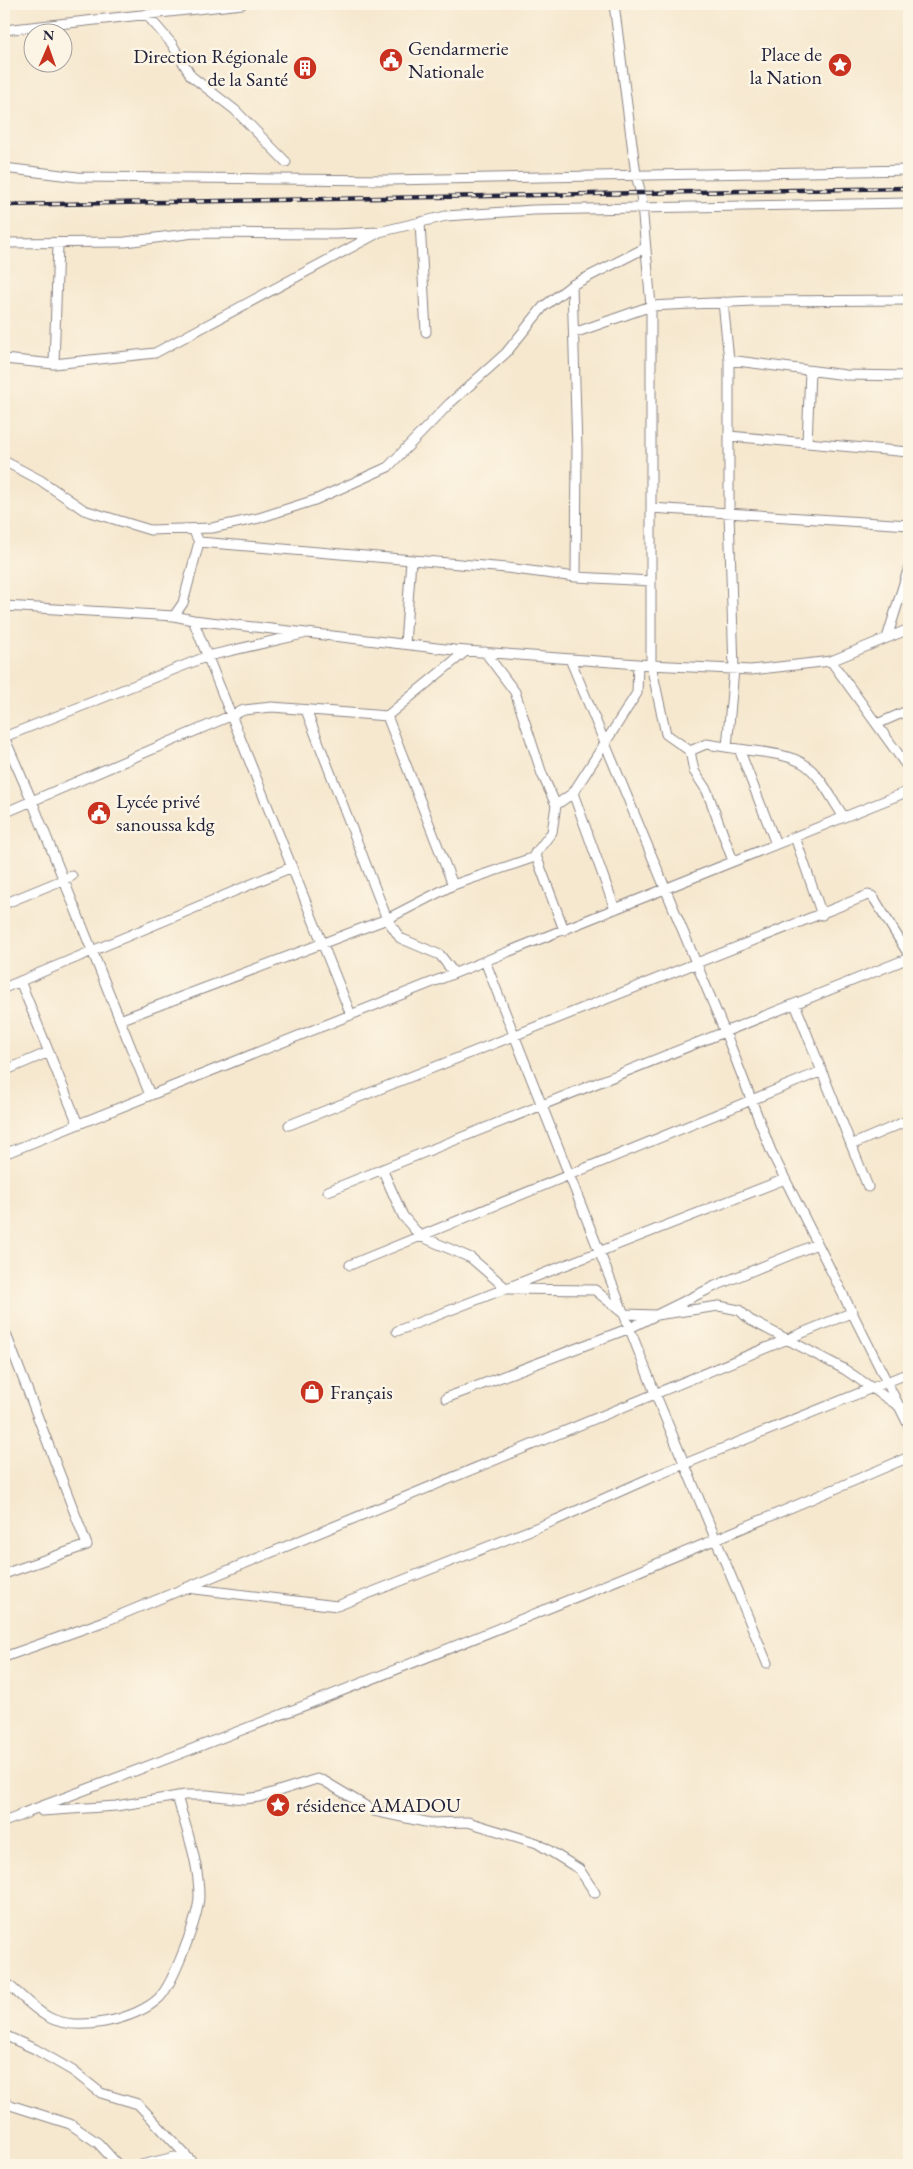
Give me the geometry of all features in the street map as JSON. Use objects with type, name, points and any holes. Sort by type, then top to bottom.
[{"type":"street","points":[[4,30],[215,5],[242,4]]},
{"type":"street","points":[[614,4],[642,208],[651,306],[651,665],[666,734],[690,752],[694,771],[707,792],[734,861]]},
{"type":"street","points":[[146,14],[172,44],[191,76],[235,110],[286,162]]},
{"type":"street","points":[[4,168],[88,177],[390,180],[909,170]]},
{"type":"street","points":[[4,243],[126,242],[194,233],[335,234],[379,232],[446,216],[485,213],[909,202]]},
{"type":"street","points":[[420,222],[426,332]]},
{"type":"street","points":[[4,359],[54,364],[155,353],[379,232]]},
{"type":"street","points":[[54,364],[55,276],[58,244]]},
{"type":"street","points":[[4,461],[40,480],[84,510],[150,530],[212,528],[259,518],[316,500],[388,467],[449,404],[506,353],[543,307],[572,285],[645,248]]},
{"type":"street","points":[[572,285],[577,449],[576,577]]},
{"type":"street","points":[[574,334],[651,306],[723,302],[909,300]]},
{"type":"street","points":[[723,302],[729,360],[729,513],[734,669],[727,747]]},
{"type":"street","points":[[729,360],[846,375],[909,376]]},
{"type":"street","points":[[807,443],[810,371]]},
{"type":"street","points":[[729,436],[909,452]]},
{"type":"street","points":[[651,508],[909,525]]},
{"type":"street","points":[[174,616],[183,603],[199,542],[193,529]]},
{"type":"street","points":[[199,542],[507,568],[576,577],[651,581]]},
{"type":"street","points":[[405,644],[411,560]]},
{"type":"street","points":[[887,638],[909,567]]},
{"type":"street","points":[[4,606],[174,616],[193,620],[466,651],[651,665],[751,670],[831,661],[909,629]]},
{"type":"street","points":[[193,620],[351,1015]]},
{"type":"street","points":[[150,1095],[32,800],[4,737],[208,656],[310,632]]},
{"type":"street","points":[[4,813],[244,710],[272,707],[387,716],[466,651]]},
{"type":"street","points":[[120,1020],[387,919],[453,885],[532,858],[552,832],[556,805],[542,774],[515,692],[485,652]]},
{"type":"street","points":[[570,659],[725,1032],[771,1151],[887,1382],[905,1408],[909,1426]]},
{"type":"street","points":[[831,661],[909,769]]},
{"type":"street","points":[[556,805],[573,793],[636,693],[638,664]]},
{"type":"street","points":[[306,710],[387,919],[400,938],[440,955],[454,973]]},
{"type":"street","points":[[877,724],[909,710]]},
{"type":"street","points":[[387,716],[453,885]]},
{"type":"street","points":[[690,752],[706,744],[794,759],[805,765],[820,781],[844,817]]},
{"type":"street","points":[[739,749],[776,844]]},
{"type":"street","points":[[4,1154],[909,791]]},
{"type":"street","points":[[573,793],[615,909]]},
{"type":"street","points":[[795,836],[822,915]]},
{"type":"street","points":[[535,853],[564,930]]},
{"type":"street","points":[[4,988],[292,867]]},
{"type":"street","points":[[4,904],[72,876]]},
{"type":"street","points":[[289,1125],[696,963],[822,915],[868,895],[872,896],[909,957],[328,1191]]},
{"type":"street","points":[[485,961],[655,1393],[767,1663]]},
{"type":"street","points":[[20,981],[78,1124]]},
{"type":"street","points":[[795,1004],[868,1187]]},
{"type":"street","points":[[4,1070],[49,1052]]},
{"type":"street","points":[[350,1265],[822,1071]]},
{"type":"street","points":[[851,1145],[909,1120]]},
{"type":"street","points":[[382,1169],[403,1216],[420,1236],[471,1258],[507,1289],[595,1290],[624,1314],[656,1315],[719,1306],[739,1310],[750,1320],[844,1369],[905,1408]]},
{"type":"street","points":[[397,1332],[785,1179]]},
{"type":"street","points":[[446,1398],[630,1328],[715,1286],[818,1244]]},
{"type":"street","points":[[4,1658],[108,1620],[853,1312]]},
{"type":"street","points":[[4,1329],[87,1545],[4,1574]]},
{"type":"street","points":[[184,1588],[337,1606],[556,1520],[684,1464],[909,1373]]},
{"type":"street","points":[[4,1822],[428,1658],[716,1541],[909,1457]]},
{"type":"street","points":[[21,1814],[54,1808],[116,1806],[177,1796],[207,1794],[244,1799],[259,1797],[305,1781],[324,1781],[374,1810],[430,1823],[468,1822],[537,1843],[579,1869],[595,1893]]},
{"type":"street","points":[[4,1981],[48,2017],[74,2024],[104,2022],[141,2011],[160,1997],[177,1965],[192,1926],[199,1898],[197,1867],[177,1796]]},
{"type":"street","points":[[4,2035],[35,2049],[73,2071],[101,2093],[138,2104],[195,2165]]},
{"type":"street","points":[[4,2103],[70,2124],[98,2143],[118,2165]]},
{"type":"street","points":[[141,2165],[175,2157],[195,2165]]},
{"type":"railway","points":[[4,205],[909,188]]},
{"type":"place","name":"Gendarmerie Nationale","points":[[391,60]]},
{"type":"place","name":"Place de la Nation","points":[[840,65]]},
{"type":"place","name":"Direction Régionale de la Santé","points":[[305,68]]},
{"type":"place","name":"Lycée privé sanoussa kdg","points":[[99,813]]},
{"type":"place","name":"Français","points":[[312,1392]]},
{"type":"place","name":"résidence AMADOU","points":[[278,1805]]}]
